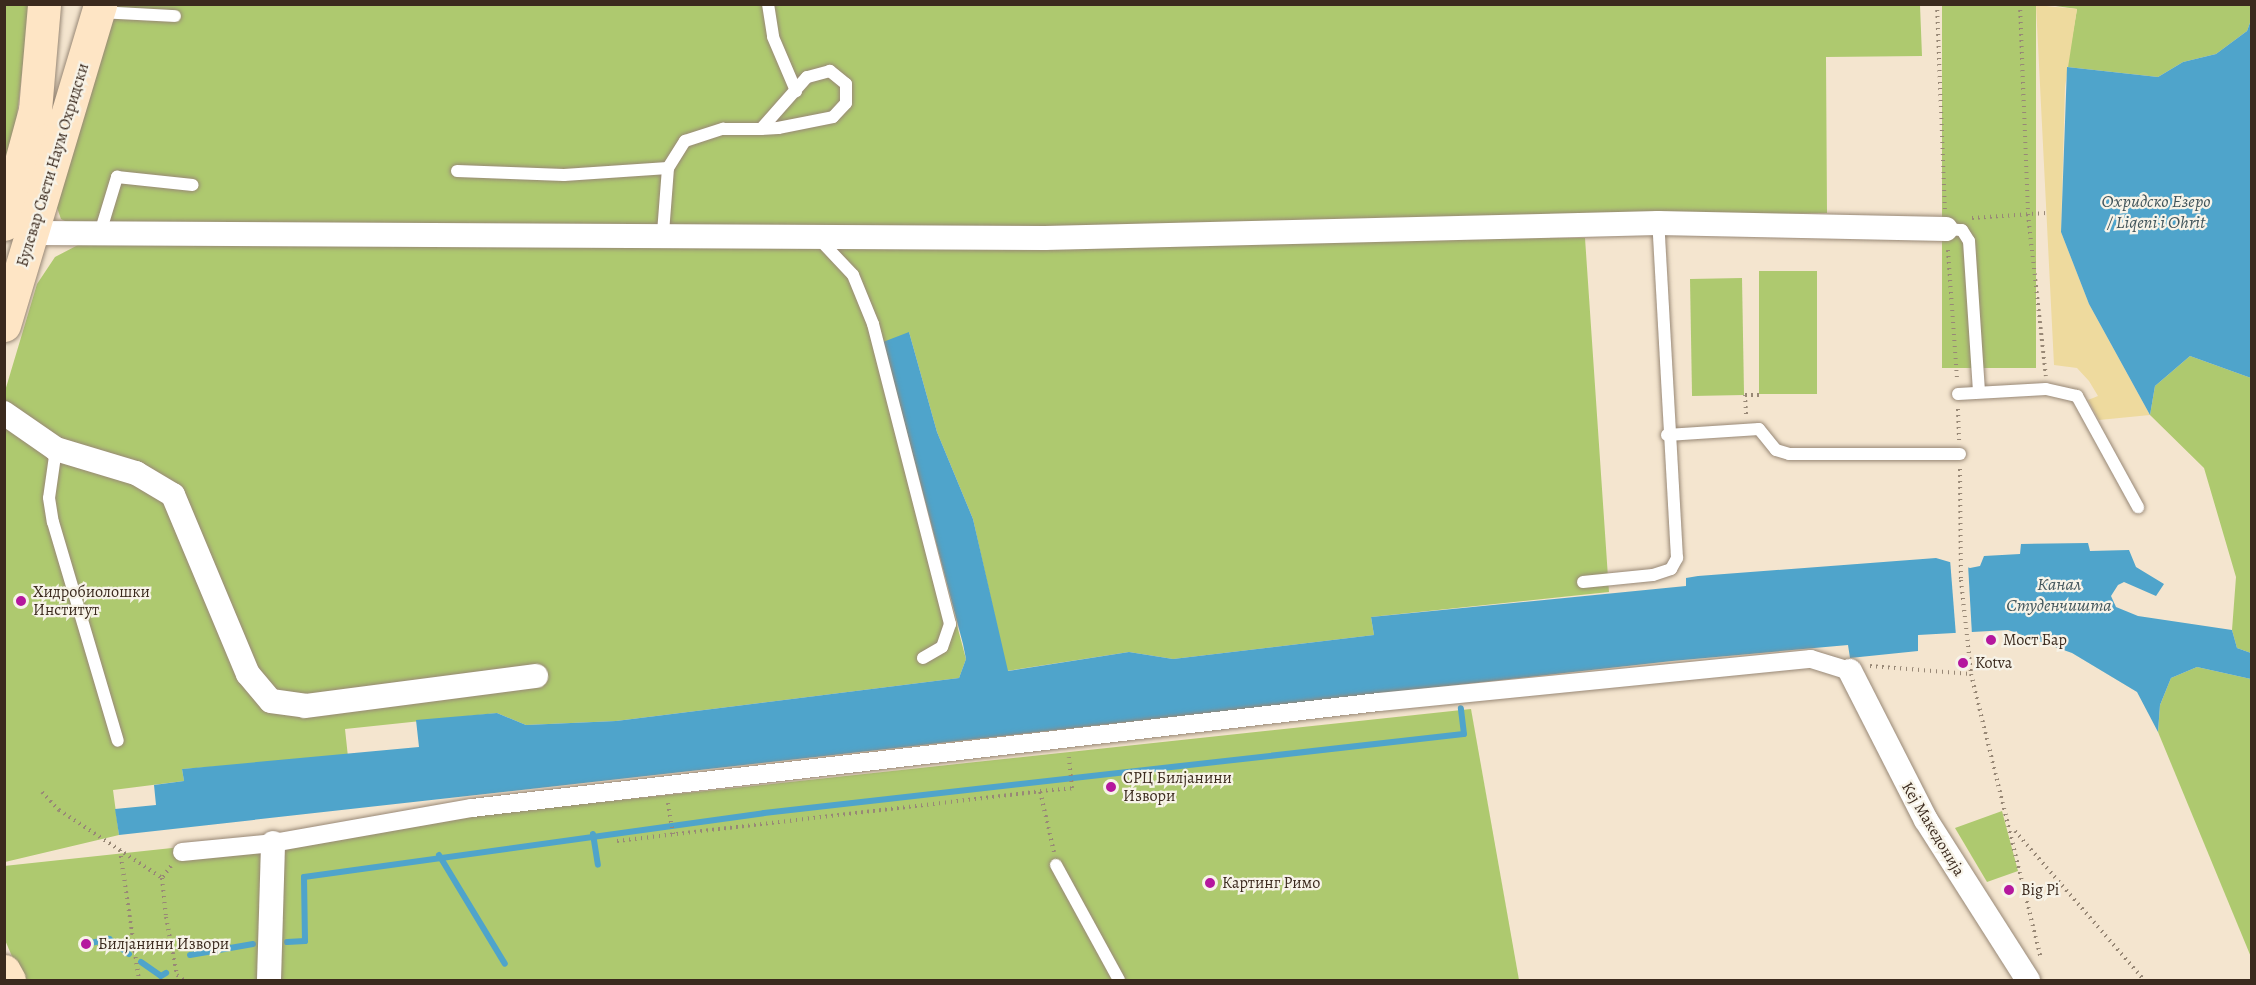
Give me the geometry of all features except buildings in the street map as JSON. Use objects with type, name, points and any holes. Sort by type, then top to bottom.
[{"type":"main road","name":"Булевар Свети Наум Охридски","points":[[4,325],[35,110],[44,4]]},
{"type":"main road","name":"Булевар Свети Наум Охридски","points":[[18,229],[100,8]]},
{"type":"main road","points":[[4,971],[9,981]]},
{"type":"street","points":[[18,229],[100,233],[663,233],[1045,238],[1658,223],[1946,224]]},
{"type":"street","points":[[4,413],[56,449],[136,473],[173,495],[248,675],[271,700],[305,706],[536,676]]},
{"type":"street","points":[[182,852],[273,843],[472,808],[1379,702],[1669,671],[1811,659],[1842,667]]},
{"type":"street","name":"Кеј Македонија","points":[[1842,667],[1926,820],[2035,975]]},
{"type":"street","points":[[269,981],[273,843]]},
{"type":"lane","points":[[768,4],[774,37],[796,91]]},
{"type":"lane","points":[[100,8],[175,16]]},
{"type":"lane","points":[[663,233],[668,168],[685,141],[703,132],[761,129],[833,117],[848,94],[841,76],[831,70],[807,77],[761,129]]},
{"type":"lane","points":[[457,171],[564,175],[668,168]]},
{"type":"lane","points":[[100,233],[117,177],[193,185]]},
{"type":"lane","points":[[1583,582],[1653,575],[1676,564],[1667,435],[1658,223]]},
{"type":"lane","points":[[1946,224],[1962,230],[1969,241],[1979,393]]},
{"type":"lane","points":[[812,234],[843,260],[873,324],[950,624],[942,647],[923,658]]},
{"type":"lane","points":[[1958,394],[2046,389],[2077,396],[2138,507]]},
{"type":"lane","points":[[1667,435],[1763,429],[1776,450],[1789,454],[1960,454]]},
{"type":"lane","points":[[56,449],[49,498],[53,522],[118,741]]},
{"type":"lane","points":[[1056,865],[1119,981]]},
{"type":"path","points":[[1937,4],[1946,224],[1958,394],[1960,551],[1968,653],[1971,674],[2013,828],[2035,975]]},
{"type":"path","points":[[2020,4],[2028,214],[2046,389]]},
{"type":"path","points":[[1946,224],[2046,213]]},
{"type":"path","points":[[1746,429],[1745,395],[1761,395]]},
{"type":"path","points":[[1842,667],[1971,674]]},
{"type":"path","points":[[617,841],[1072,788],[1070,769]]},
{"type":"path","points":[[1040,791],[1056,865]]},
{"type":"path","points":[[42,792],[59,810],[162,878]]},
{"type":"path","points":[[670,815],[673,835]]},
{"type":"path","points":[[2013,828],[2144,981]]},
{"type":"path","points":[[120,849],[139,981]]},
{"type":"path","points":[[182,852],[162,878],[171,951],[177,975],[184,981]]},
{"type":"green space","points":[[5,5],[30,5],[12,158],[5,170]]},
{"type":"green space","points":[[114,5],[1920,5],[1922,56],[1826,57],[1827,213],[1053,228],[71,224],[61,219],[55,202]]},
{"type":"green space","points":[[1942,5],[2036,5],[2036,368],[1942,368]]},
{"type":"green space","points":[[2048,5],[2251,5],[2251,20],[2247,31],[2216,54],[2183,62],[2158,77],[2067,67],[2077,9]]},
{"type":"green space","points":[[1585,238],[1609,592],[1371,617],[1374,635],[1173,659],[1129,652],[1007,671],[973,519],[937,432],[909,332],[900,412],[966,659],[959,678],[616,721],[526,725],[497,713],[345,729],[348,757],[182,769],[184,781],[113,790],[119,835],[5,862],[5,391],[37,284],[55,257],[78,245]]},
{"type":"green space","points":[[1759,271],[1817,271],[1817,394],[1759,394]]},
{"type":"green space","points":[[1742,278],[1744,395],[1692,396],[1690,279]]},
{"type":"green space","points":[[2190,356],[2251,378],[2251,653],[2237,648],[2232,630],[2236,577],[2204,468],[2150,415],[2155,386]]},
{"type":"green space","points":[[2197,667],[2251,679],[2251,957],[2158,732],[2160,705],[2171,678]]},
{"type":"green space","name":"СРЦ Билјанини Извори","points":[[1471,709],[1519,980],[22,980],[5,940],[4,866]]},
{"type":"green space","points":[[2002,811],[2018,871],[1987,882],[1955,828]]},
{"type":"sand","points":[[2036,5],[2077,9],[2065,87],[2061,232],[2089,304],[2150,415],[2099,420],[2088,400],[2098,396],[2089,381],[2077,368],[2054,365]]},
{"type":"water","name":"Охридско Езеро / Liqeni i Ohrit","points":[[2251,20],[2251,378],[2190,356],[2155,386],[2150,415],[2089,304],[2061,232],[2067,67],[2158,77],[2183,62],[2216,54],[2247,31]]},
{"type":"water","name":"Канал Студенчишта","points":[[909,332],[937,432],[973,519],[1008,671],[1129,652],[1173,659],[1374,635],[1371,617],[1686,586],[1686,578],[1698,576],[1936,558],[1970,568],[1980,566],[1984,556],[2020,554],[2021,544],[2088,543],[2090,551],[2129,550],[2136,567],[2164,584],[2156,596],[2124,582],[2118,585],[2111,596],[2116,607],[2138,616],[2232,630],[2237,648],[2251,653],[2251,679],[2197,667],[2171,678],[2160,705],[2158,732],[2137,692],[2072,653],[2008,630],[1918,635],[1918,651],[1850,658],[1848,645],[1672,661],[119,835],[115,809],[156,805],[154,785],[184,781],[182,769],[419,747],[416,720],[497,713],[526,725],[616,721],[959,678],[966,659],[963,644],[883,342]]},
{"type":"pier","points":[[1950,559],[1968,564],[1972,635],[1956,636]]},
{"type":"waterway","points":[[287,942],[305,941],[304,877],[764,813],[1464,734],[1461,708]]},
{"type":"waterway","points":[[593,834],[598,865]]},
{"type":"waterway","points":[[439,855],[505,964]]},
{"type":"waterway","points":[[86,944],[109,939],[129,954]]},
{"type":"waterway","points":[[190,955],[253,944]]},
{"type":"waterway","points":[[141,962],[161,976],[166,973]]},
{"type":"place","name":"Хидробиолошки Институт","points":[[21,601]]},
{"type":"place","name":"Мост Бар","points":[[1991,640]]},
{"type":"place","name":"Kotva","points":[[1963,663]]},
{"type":"place","name":"СРЦ Билјанини Извори","points":[[1111,787]]},
{"type":"place","name":"Картинг Римо","points":[[1210,883]]},
{"type":"place","name":"Big Pi","points":[[2009,890]]},
{"type":"place","name":"Билјанини Извори","points":[[86,944]]}]
